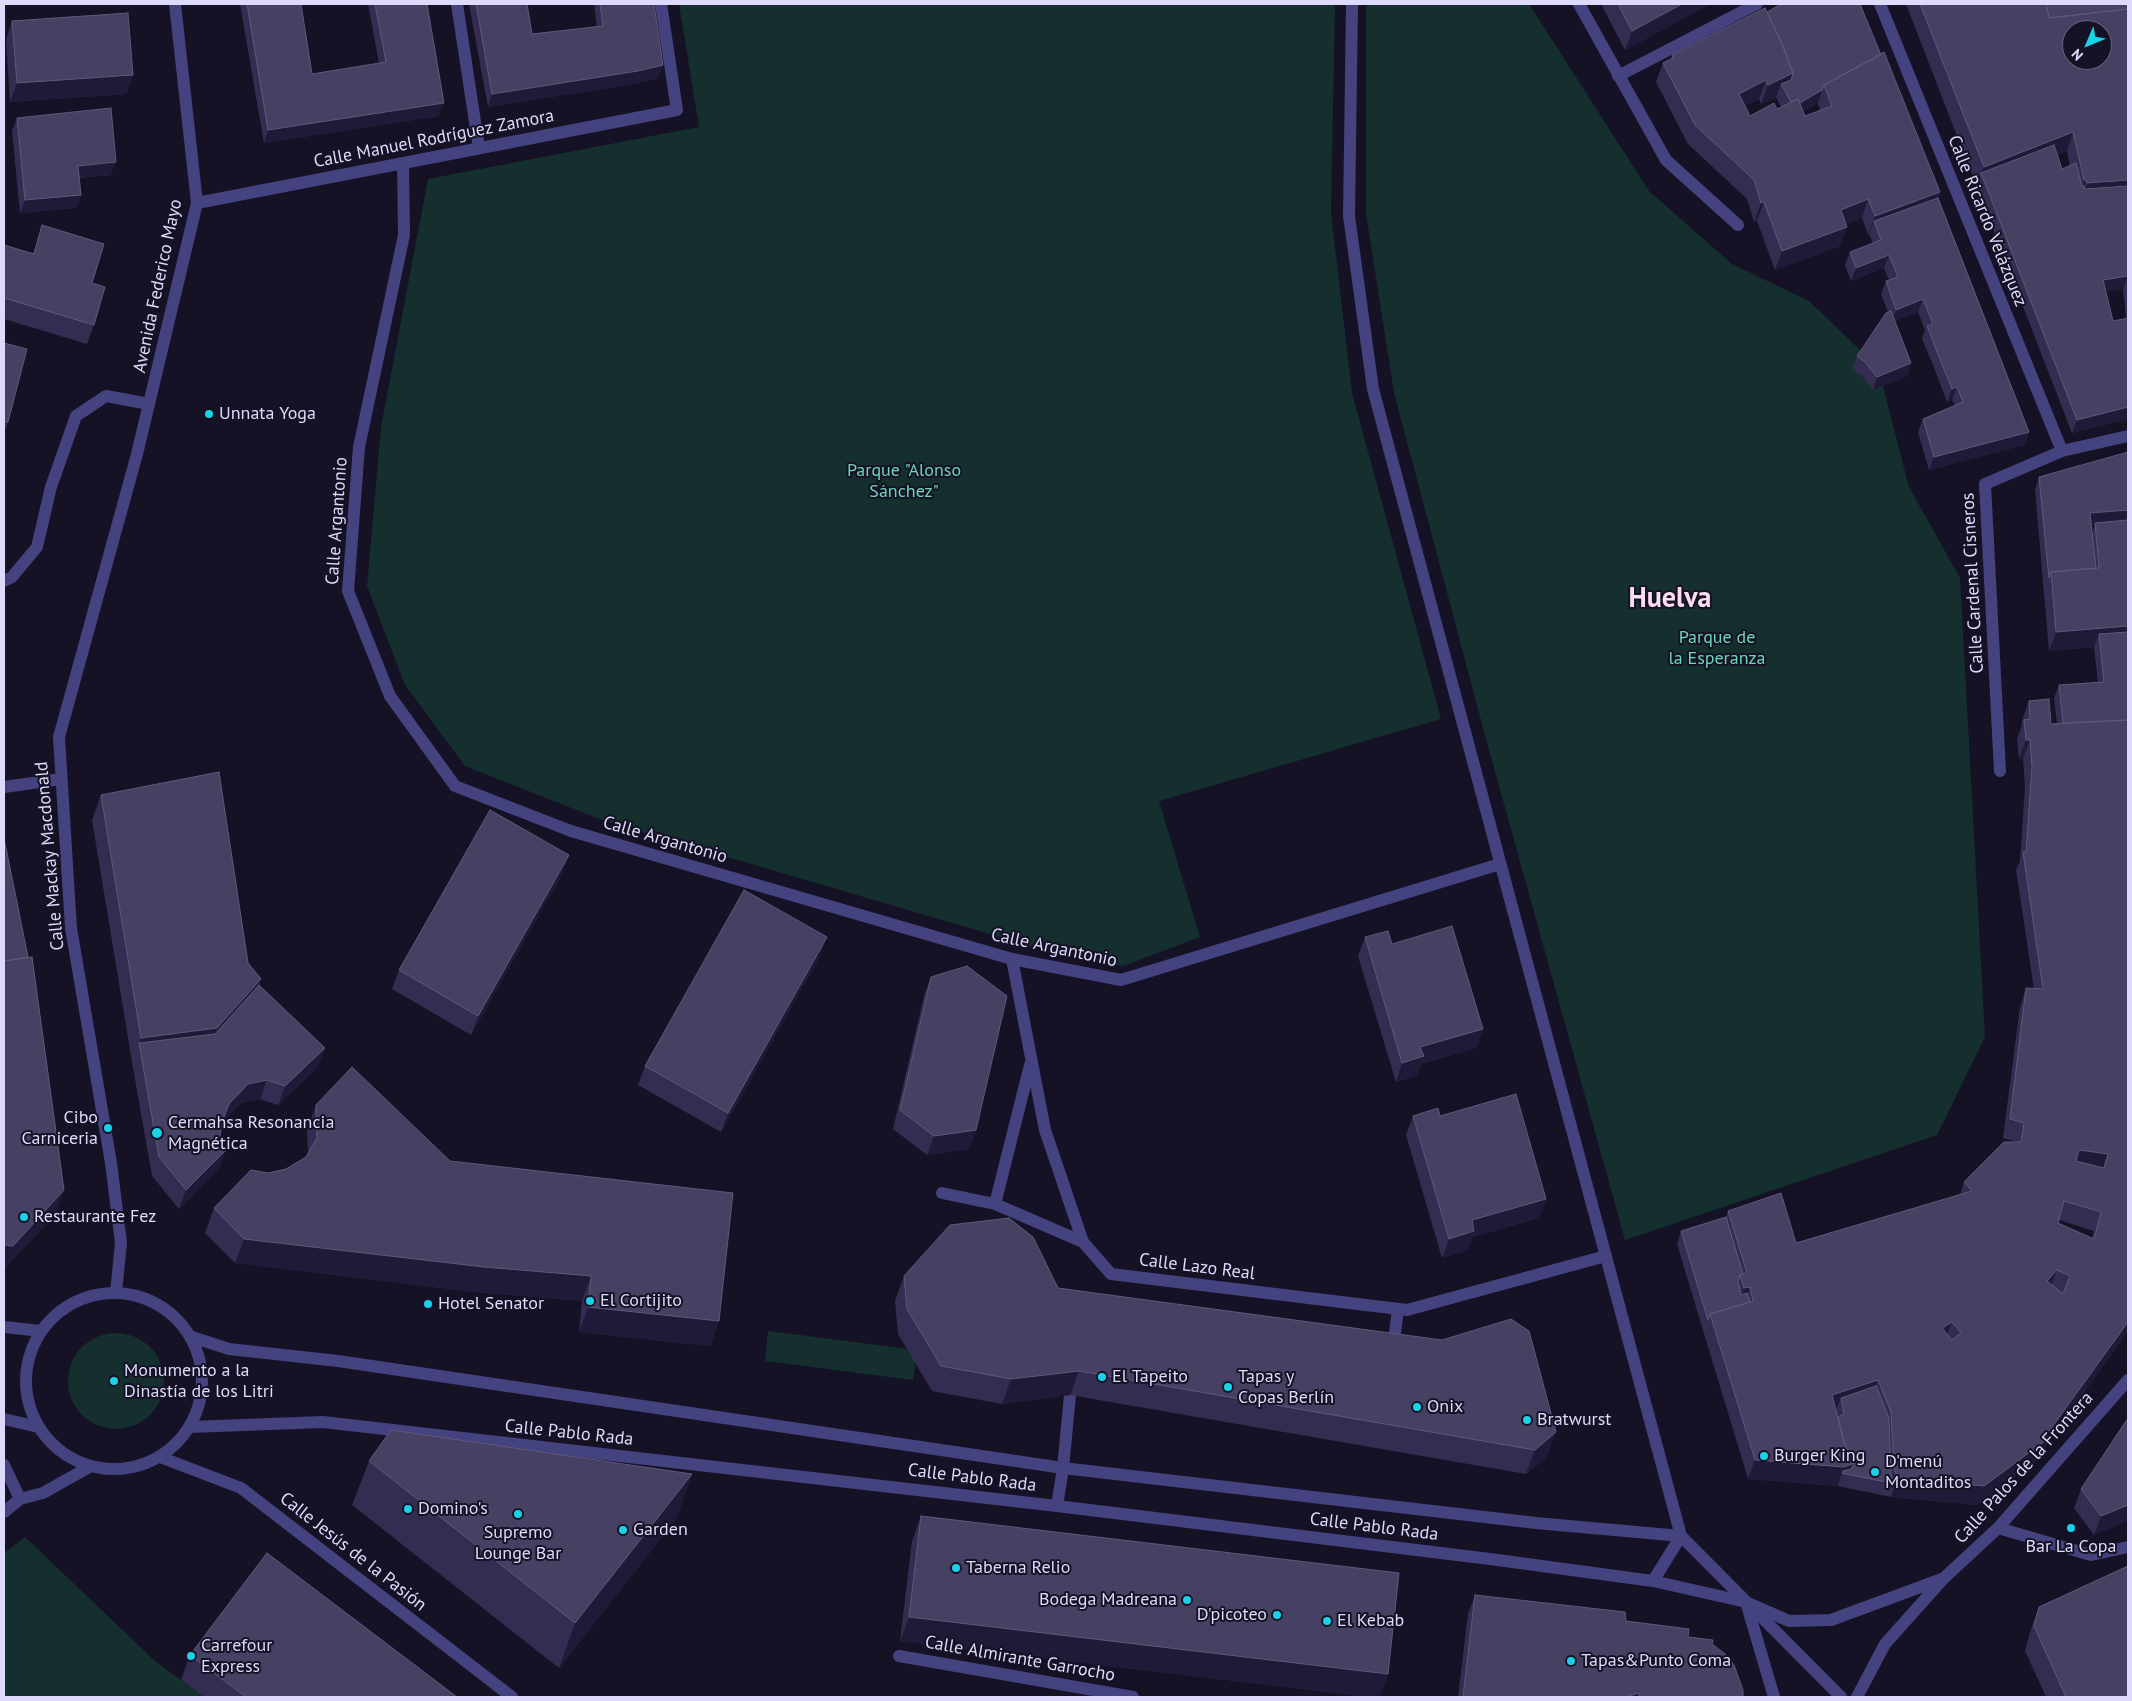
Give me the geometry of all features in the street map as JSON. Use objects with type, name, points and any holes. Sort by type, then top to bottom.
[{"type":"street","name":"Avenida Federico Mayo","points":[[137,454],[196,202],[175,4]]},
{"type":"street","points":[[456,4],[479,148]]},
{"type":"street","name":"Calle Manuel Rodríguez Zamora","points":[[196,202],[677,110],[661,4]]},
{"type":"street","points":[[1352,4],[1348,216],[1373,389],[1681,1536],[1841,1697]]},
{"type":"street","points":[[1578,4],[1666,160],[1738,225]]},
{"type":"street","points":[[1618,76],[1757,4]]},
{"type":"street","name":"Calle Ricardo Velázquez","points":[[1880,4],[2062,451]]},
{"type":"street","name":"Calle Argantonio","points":[[404,163],[404,234],[359,447],[348,590],[390,696],[455,786],[571,831],[1012,959],[1121,980],[1500,864]]},
{"type":"street","points":[[4,581],[12,577],[36,547],[51,487],[76,416],[106,396],[149,404]]},
{"type":"street","name":"Calle Cardenal Cisneros","points":[[2000,771],[1985,484],[2062,451],[2128,436]]},
{"type":"street","name":"Calle Mackay Macdonald","points":[[116,1292],[121,1243],[112,1163],[71,928],[58,737],[137,454]]},
{"type":"street","points":[[4,787],[61,779]]},
{"type":"street","name":"Calle Lazo Real","points":[[1012,959],[1045,1130],[1083,1242],[1111,1274],[1407,1310],[1606,1256]]},
{"type":"street","points":[[995,1204],[1032,1060]]},
{"type":"street","points":[[942,1193],[995,1204],[1083,1242]]},
{"type":"street","points":[[116,1292],[139,1296],[160,1304],[178,1319],[192,1337],[200,1360],[203,1383],[200,1406],[190,1427],[177,1444],[160,1457],[139,1466],[115,1470],[91,1466],[71,1458],[58,1449],[38,1427],[28,1404],[26,1378],[30,1354],[41,1331],[61,1310],[87,1296],[116,1292]]},
{"type":"street","points":[[1392,1359],[1398,1309]]},
{"type":"street","points":[[4,1327],[41,1331]]},
{"type":"street","name":"Calle Pablo Rada","points":[[192,1337],[229,1349],[338,1360],[1063,1468],[1536,1523],[1681,1536]]},
{"type":"street","name":"Calle Palos de la Frontera","points":[[1857,1697],[1886,1644],[1944,1578],[1998,1528],[2128,1380]]},
{"type":"street","points":[[1057,1506],[1063,1468],[1070,1395]]},
{"type":"street","points":[[4,1419],[38,1427]]},
{"type":"street","name":"Calle Pablo Rada","points":[[190,1427],[323,1422],[1057,1506],[1514,1562],[1653,1581],[1746,1602]]},
{"type":"street","name":"Calle Jesús de la Pasión","points":[[160,1457],[241,1488],[512,1697]]},
{"type":"street","points":[[4,1465],[20,1499]]},
{"type":"street","points":[[4,1512],[20,1499],[43,1493],[91,1466]]},
{"type":"street","points":[[1998,1528],[2091,1556],[2128,1547]]},
{"type":"street","points":[[1653,1581],[1681,1536]]},
{"type":"street","points":[[1746,1602],[1789,1621],[1831,1620],[1944,1578]]},
{"type":"street","points":[[1746,1602],[1774,1697]]},
{"type":"street","name":"Calle Almirante Garrocho","points":[[900,1656],[1133,1697]]},
{"type":"green space","name":"Parque \"Alonso Sánchez\"","points":[[679,4],[1335,4],[1331,213],[1352,393],[1441,719],[1159,801],[1200,937],[1123,966],[1027,945],[602,820],[465,766],[405,685],[367,586],[381,427],[428,179],[699,127]]},
{"type":"green space","name":"Parque de la Esperanza","points":[[1366,4],[1529,4],[1649,191],[1732,264],[1809,301],[1878,367],[1909,487],[1960,578],[1985,1037],[1937,1135],[1625,1240],[1486,739],[1394,393],[1366,213]]},
{"type":"green space","points":[[768,1331],[917,1350],[913,1380],[765,1361]]},
{"type":"green space","points":[[116,1333],[134,1337],[150,1347],[160,1363],[164,1381],[160,1399],[150,1415],[134,1425],[116,1429],[98,1425],[82,1415],[72,1399],[68,1381],[72,1363],[82,1347],[98,1337]]},
{"type":"green space","points":[[25,1537],[155,1661],[204,1697],[4,1697],[4,1553]]},
{"type":"building","points":[[247,4],[301,4],[312,74],[386,62],[375,4],[427,4],[444,103],[268,130]]},
{"type":"building","points":[[476,4],[527,4],[532,34],[603,26],[600,4],[654,4],[663,65],[638,71],[492,94]]},
{"type":"building","points":[[1618,4],[1682,4],[1632,31]]},
{"type":"building","points":[[1781,4],[1860,4],[1881,55],[1824,85],[1822,90],[1800,103],[1798,99],[1791,102],[1781,84],[1791,80],[1793,73],[1767,12]]},
{"type":"building","points":[[1920,4],[2046,4],[2049,18],[2128,9],[2128,180],[2087,183],[2084,180],[2073,132],[1984,167]]},
{"type":"building","points":[[2046,4],[2128,4],[2128,9],[2049,18]]},
{"type":"building","points":[[1765,8],[1793,73],[1768,85],[1766,80],[1739,94],[1750,116],[1774,103],[1777,109],[1798,99],[1805,116],[1832,106],[1824,85],[1884,52],[1940,192],[1875,216],[1868,199],[1841,210],[1847,227],[1782,251],[1764,202],[1761,203],[1754,180],[1695,125],[1663,63],[1673,58],[1672,55]]},
{"type":"building","points":[[128,13],[133,75],[17,83],[12,21]]},
{"type":"building","points":[[111,108],[116,162],[78,166],[81,195],[25,200],[17,118]]},
{"type":"building","points":[[2054,145],[2062,169],[2076,163],[2082,186],[2085,189],[2128,186],[2128,276],[2103,280],[2113,321],[2128,318],[2128,407],[2077,420],[1981,173]]},
{"type":"building","points":[[1938,198],[2029,432],[1934,457],[1923,419],[1963,402],[1957,387],[1952,389],[1937,352],[1927,326],[1933,324],[1923,299],[1896,310],[1886,281],[1898,277],[1889,255],[1856,268],[1850,252],[1881,240],[1874,221]]},
{"type":"building","points":[[42,225],[104,244],[92,283],[105,287],[94,325],[4,298],[4,245],[34,254]]},
{"type":"building","points":[[1891,311],[1911,363],[1877,377],[1866,363],[1857,356],[1886,313]]},
{"type":"building","points":[[4,343],[27,349],[8,422],[4,421]]},
{"type":"building","points":[[2128,452],[2128,510],[2090,513],[2096,568],[2051,572],[2049,578],[2039,477]]},
{"type":"building","points":[[2128,520],[2128,626],[2056,632],[2051,572],[2099,568],[2095,523]]},
{"type":"building","points":[[2128,632],[2128,720],[2063,723],[2059,685],[2104,682],[2099,634]]},
{"type":"building","points":[[2049,699],[2051,724],[2128,720],[2128,1322],[2047,1434],[2049,1438],[1984,1486],[1898,1478],[1894,1469],[1891,1412],[1878,1380],[1832,1395],[1844,1442],[1854,1463],[1844,1467],[1755,1460],[1710,1314],[1753,1301],[1750,1287],[1744,1288],[1740,1275],[1747,1273],[1728,1211],[1781,1193],[1796,1243],[1972,1191],[1964,1182],[2004,1142],[2021,1142],[2024,1123],[2010,1119],[2026,988],[2043,989],[2023,852],[2026,852],[2032,767],[2030,740],[2026,740],[2024,720],[2030,719],[2029,701]],"holes":[[[2079,1150],[2108,1154],[2104,1168],[2076,1161]],[[2064,1201],[2101,1212],[2094,1239],[2058,1223]],[[2057,1270],[2070,1276],[2063,1294],[2047,1281]],[[1952,1322],[1961,1333],[1952,1340],[1942,1328]]]},
{"type":"building","points":[[219,772],[248,963],[261,979],[217,1028],[141,1038],[101,795]]},
{"type":"building","points":[[490,810],[569,855],[478,1016],[399,970]]},
{"type":"building","points":[[4,838],[28,957],[4,961]]},
{"type":"building","points":[[744,890],[827,937],[728,1113],[645,1066]]},
{"type":"building","points":[[1452,926],[1483,1029],[1420,1047],[1424,1056],[1402,1063],[1365,937],[1388,931],[1392,944]]},
{"type":"building","points":[[32,957],[64,1190],[13,1246],[4,1245],[4,961]]},
{"type":"building","points":[[967,966],[1007,996],[976,1130],[934,1136],[900,1110],[931,977]]},
{"type":"building","points":[[259,985],[325,1048],[285,1086],[267,1080],[248,1084],[229,1104],[222,1122],[220,1136],[226,1150],[186,1190],[159,1157],[139,1043],[215,1034]]},
{"type":"building","points":[[352,1067],[450,1161],[733,1193],[719,1321],[588,1307],[591,1276],[484,1267],[244,1239],[214,1208],[251,1170],[268,1173],[286,1169],[306,1157],[317,1138],[316,1105]]},
{"type":"building","points":[[1516,1094],[1546,1199],[1472,1220],[1474,1231],[1449,1239],[1413,1116],[1438,1108],[1440,1116]]},
{"type":"building","points":[[1726,1217],[1743,1274],[1740,1275],[1738,1281],[1741,1295],[1747,1293],[1750,1302],[1710,1314],[1708,1320],[1681,1231]]},
{"type":"building","points":[[1009,1218],[1033,1237],[1058,1288],[1442,1340],[1511,1319],[1529,1331],[1556,1432],[1535,1450],[1079,1371],[1011,1379],[941,1366],[907,1309],[904,1276],[950,1225]]},
{"type":"building","points":[[1876,1386],[1889,1418],[1891,1475],[1895,1484],[1842,1473],[1851,1469],[1854,1463],[1844,1442],[1838,1417],[1844,1414],[1841,1398]]},
{"type":"building","points":[[2128,1418],[2128,1505],[2101,1516],[2081,1489]]},
{"type":"building","points":[[391,1430],[692,1474],[575,1623],[369,1461]]},
{"type":"building","points":[[921,1516],[1399,1573],[1388,1674],[909,1617]]},
{"type":"building","points":[[267,1553],[457,1697],[246,1697],[190,1655]]},
{"type":"building","points":[[2128,1566],[2128,1697],[2066,1697],[2034,1626],[2039,1607]]},
{"type":"building","points":[[1475,1595],[1625,1612],[1626,1621],[1689,1629],[1688,1637],[1713,1640],[1712,1644],[1725,1654],[1734,1665],[1743,1690],[1743,1697],[1640,1697],[1639,1693],[1626,1697],[1463,1697]]},
{"type":"place","name":"Unnata Yoga","points":[[209,414]]},
{"type":"place","name":"Cibo Carniceria","points":[[108,1128]]},
{"type":"place","name":"Cermahsa Resonancia Magnética","points":[[157,1133]]},
{"type":"place","name":"Restaurante Fez","points":[[24,1217]]},
{"type":"place","name":"El Cortijito","points":[[590,1301]]},
{"type":"place","name":"Hotel Senator","points":[[428,1304]]},
{"type":"place","name":"El Tapeito","points":[[1102,1377]]},
{"type":"place","name":"Monumento a la Dinastía de los Litri","points":[[114,1381]]},
{"type":"place","name":"Tapas y Copas Berlín","points":[[1228,1387]]},
{"type":"place","name":"Onix","points":[[1417,1407]]},
{"type":"place","name":"Bratwurst","points":[[1527,1420]]},
{"type":"place","name":"Burger King","points":[[1764,1456]]},
{"type":"place","name":"D'menú Montaditos","points":[[1875,1472]]},
{"type":"place","name":"Domino's","points":[[408,1509]]},
{"type":"place","name":"Supremo Lounge Bar","points":[[518,1514]]},
{"type":"place","name":"Bar La Copa","points":[[2071,1528]]},
{"type":"place","name":"Garden","points":[[623,1530]]},
{"type":"place","name":"Taberna Relio","points":[[956,1568]]},
{"type":"place","name":"Bodega Madreana","points":[[1187,1600]]},
{"type":"place","name":"D'picoteo","points":[[1277,1615]]},
{"type":"place","name":"El Kebab","points":[[1327,1621]]},
{"type":"place","name":"Carrefour Express","points":[[191,1656]]},
{"type":"place","name":"Tapas&Punto Coma","points":[[1571,1661]]},
{"type":"district","name":"Huelva","points":[[1670,599]]}]
